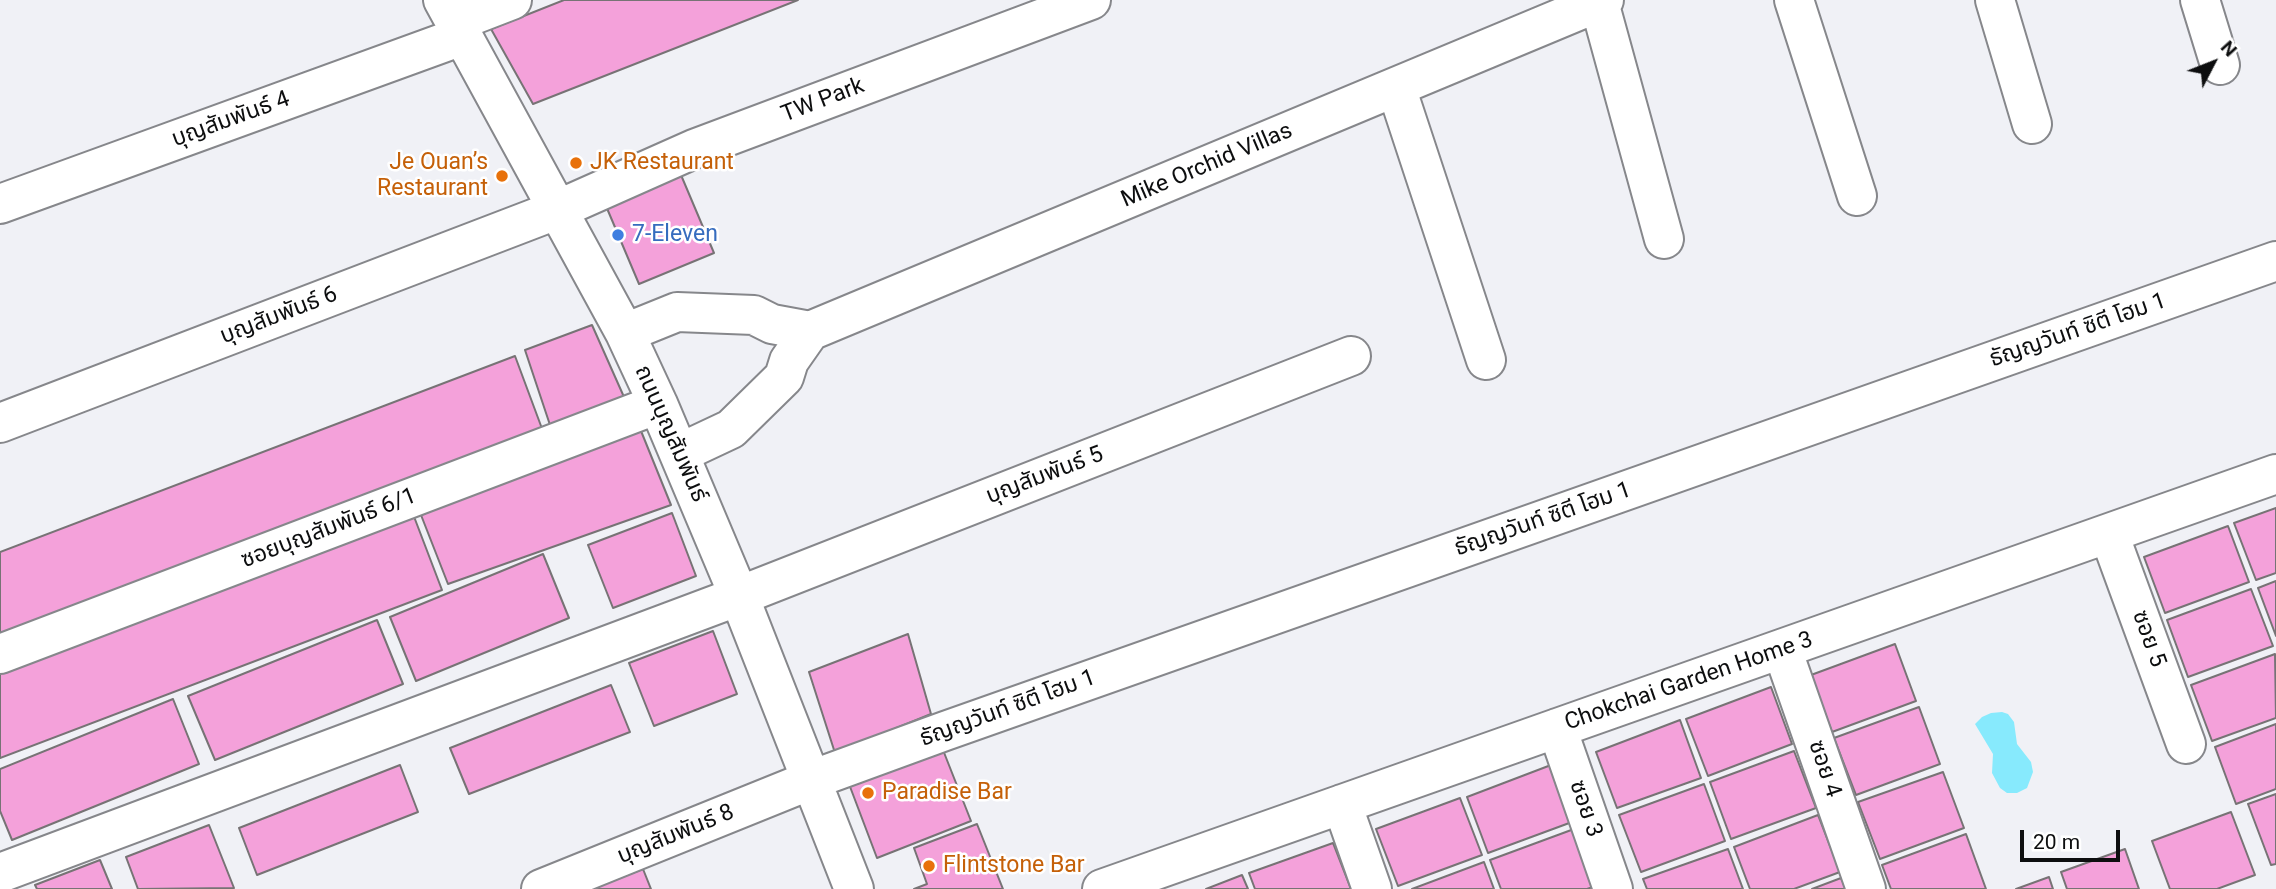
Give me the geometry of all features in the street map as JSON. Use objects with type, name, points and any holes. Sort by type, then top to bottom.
[{"type":"street","name":"บุญสัมพันธ์ 4","points":[[0,204],[453,19],[512,0]]},
{"type":"street","name":"TW Park","points":[[558,209],[694,149],[1091,0]]},
{"type":"street","points":[[1794,0],[1857,196]]},
{"type":"street","points":[[1995,0],[2032,124]]},
{"type":"street","points":[[2200,0],[2220,65]]},
{"type":"street","points":[[1601,1],[1664,239]]},
{"type":"street","name":"Mike Orchid Villas","points":[[810,331],[1601,1]]},
{"type":"street","name":"ถนนบุญสัมพันธ์","points":[[453,19],[625,333],[658,404],[739,596],[811,780],[849,888]]},
{"type":"street","points":[[1396,87],[1486,360]]},
{"type":"street","name":"บุญสัมพันธ์ 6","points":[[0,423],[558,209]]},
{"type":"street","name":"ธัญญวันท์ ซิตี โฮม 1","points":[[811,780],[2276,261]]},
{"type":"street","points":[[625,333],[677,312],[754,315],[772,324],[810,331],[789,361],[784,377],[731,429],[680,453]]},
{"type":"street","name":"บุญสัมพันธ์ 5","points":[[9,877],[739,596],[1351,356]]},
{"type":"street","name":"ซอยบุญสัมพันธ์ 6/1","points":[[0,654],[658,404]]},
{"type":"street","name":"Chokchai Garden Home 3","points":[[1116,887],[1342,804],[2276,474]]},
{"type":"street","name":"ซอย 5","points":[[2109,534],[2186,744]]},
{"type":"street","name":"ซอย 4","points":[[1782,649],[1866,889]]},
{"type":"street","name":"ซอย 3","points":[[1557,728],[1613,889]]},
{"type":"street","name":"บุญสัมพันธ์ 8","points":[[541,889],[811,780]]},
{"type":"street","points":[[1342,804],[1372,889]]},
{"type":"water","points":[[1991,713],[2008,714],[2014,722],[2017,744],[2031,762],[2033,772],[2027,788],[2017,793],[2007,793],[2000,788],[1992,773],[1993,754],[1975,724]]},
{"type":"building","points":[[564,0],[798,0],[533,104],[491,29]]},
{"type":"building","points":[[681,175],[714,253],[639,284],[606,206]]},
{"type":"building","points":[[592,325],[628,406],[553,434],[525,350]]},
{"type":"building","points":[[515,356],[544,434],[0,640],[0,552]]},
{"type":"building","points":[[639,426],[671,505],[448,584],[421,515]]},
{"type":"building","points":[[2276,508],[2276,573],[2256,580],[2234,523]]},
{"type":"building","points":[[672,513],[696,576],[613,608],[588,545]]},
{"type":"building","points":[[413,514],[442,590],[0,758],[0,672]]},
{"type":"building","points":[[2228,526],[2249,582],[2165,613],[2144,557]]},
{"type":"building","points":[[543,554],[569,618],[416,681],[390,617]]},
{"type":"building","points":[[2276,581],[2276,636],[2258,588]]},
{"type":"building","points":[[2251,589],[2273,646],[2188,677],[2167,620]]},
{"type":"building","points":[[377,620],[403,684],[215,760],[188,696]]},
{"type":"building","points":[[713,631],[737,694],[654,726],[629,663]]},
{"type":"building","points":[[908,634],[931,714],[835,753],[809,672]]},
{"type":"building","points":[[1895,644],[1916,701],[1832,732],[1811,675]]},
{"type":"building","points":[[2275,654],[2276,718],[2212,741],[2191,685]]},
{"type":"building","points":[[611,685],[630,732],[469,794],[450,748]]},
{"type":"building","points":[[1771,687],[1792,744],[1708,776],[1686,719]]},
{"type":"building","points":[[173,699],[199,764],[12,840],[0,811],[0,769]]},
{"type":"building","points":[[1919,707],[1940,764],[1856,795],[1834,738]]},
{"type":"building","points":[[1680,720],[1701,778],[1617,808],[1596,752]]},
{"type":"building","points":[[2276,724],[2276,789],[2236,804],[2215,747]]},
{"type":"building","points":[[943,750],[971,821],[877,858],[849,784]]},
{"type":"building","points":[[1794,751],[1816,808],[1731,839],[1710,782]]},
{"type":"building","points":[[400,765],[418,812],[257,875],[239,828]]},
{"type":"building","points":[[1551,765],[1572,822],[1488,853],[1467,797]]},
{"type":"building","points":[[1943,772],[1964,828],[1880,859],[1858,802]]},
{"type":"building","points":[[1704,784],[1725,841],[1641,872],[1619,815]]},
{"type":"building","points":[[2276,794],[2276,864],[2271,865],[2248,804]]},
{"type":"building","points":[[1460,798],[1482,855],[1398,886],[1376,829]]},
{"type":"building","points":[[2231,812],[2255,875],[2217,889],[2170,889],[2152,841]]},
{"type":"building","points":[[1818,815],[1840,872],[1794,889],[1750,889],[1734,847]]},
{"type":"building","points":[[977,824],[1003,889],[914,889],[927,884],[914,848]]},
{"type":"building","points":[[209,825],[234,888],[138,889],[126,857]]},
{"type":"building","points":[[1574,829],[1596,886],[1587,889],[1501,889],[1490,860]]},
{"type":"building","points":[[1966,834],[1986,889],[1891,889],[1882,865]]},
{"type":"building","points":[[1333,843],[1351,889],[1255,889],[1249,873]]},
{"type":"building","points":[[1728,849],[1743,889],[1647,889],[1643,879]]},
{"type":"building","points":[[2125,849],[2139,889],[2067,889],[2061,872]]},
{"type":"building","points":[[100,860],[112,889],[37,889],[35,885]]},
{"type":"building","points":[[1484,862],[1494,889],[1412,889]]},
{"type":"building","points":[[643,869],[651,889],[589,889]]},
{"type":"building","points":[[1242,875],[1248,889],[1206,889]]},
{"type":"building","points":[[2049,877],[2053,889],[2016,889]]},
{"type":"building","points":[[1841,878],[1846,889],[1812,889]]},
{"type":"place","name":"JK Restaurant","points":[[576,163]]},
{"type":"place","name":"Je Ouan’s Restaurant","points":[[502,176]]},
{"type":"place","name":"7-Eleven","points":[[618,235]]},
{"type":"place","name":"Paradise Bar","points":[[868,793]]},
{"type":"place","name":"Flintstone Bar","points":[[929,866]]}]
